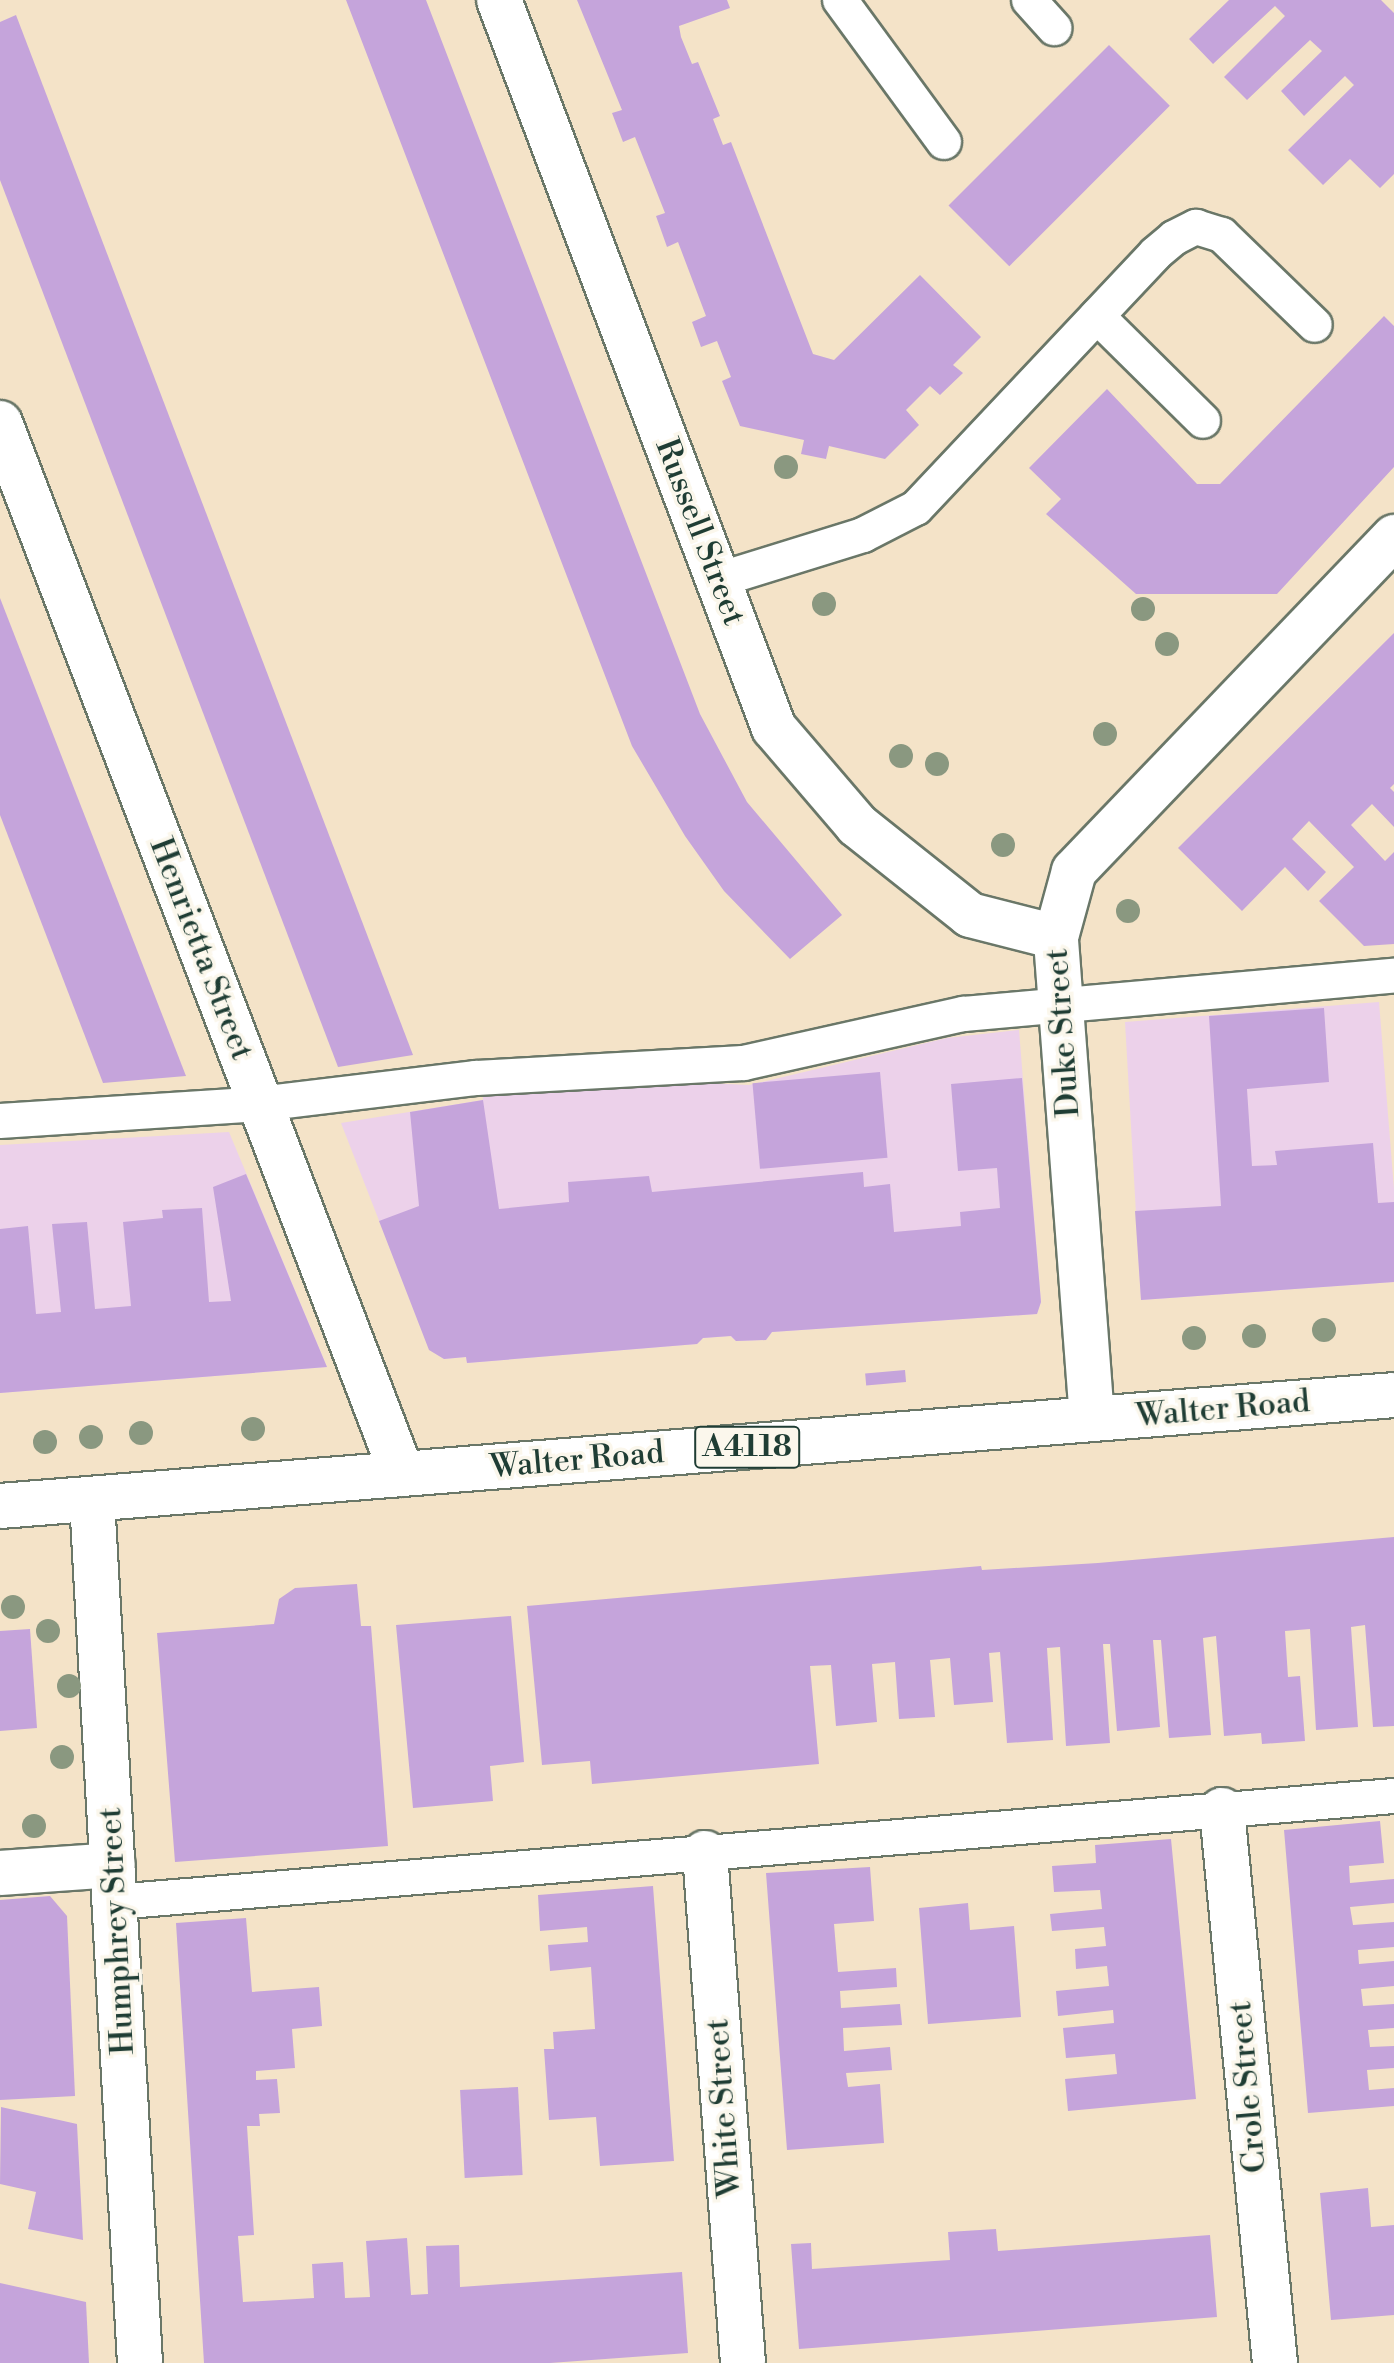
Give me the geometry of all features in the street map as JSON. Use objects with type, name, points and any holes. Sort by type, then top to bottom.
[{"type":"street","name":"Russell Street","points":[[499,0],[774,728],[857,825],[970,915],[1056,937]]},
{"type":"street","name":"Henrietta Street","points":[[0,423],[402,1474]]},
{"type":"street","name":"Duke Street","points":[[1092,1419],[1056,937],[1074,871],[1394,537]]},
{"type":"street","name":"Walter Road","points":[[0,1506],[1394,1395]]},
{"type":"street","name":"Humphrey Street","points":[[92,1499],[140,2363]]},
{"type":"street","name":"Crole Street","points":[[1222,1810],[1275,2363]]},
{"type":"street","name":"White Street","points":[[705,1853],[743,2363]]},
{"type":"street","points":[[0,1873],[114,1884]]},
{"type":"lane","points":[[840,0],[944,142]]},
{"type":"lane","points":[[1029,0],[1054,28]]},
{"type":"lane","points":[[718,580],[888,526],[916,508],[1155,254],[1174,238],[1196,227],[1222,235],[1315,325]]},
{"type":"lane","points":[[1097,316],[1203,421]]},
{"type":"lane","points":[[0,1121],[260,1104],[476,1078],[744,1063],[964,1014],[1394,976]]},
{"type":"lane","points":[[114,1884],[705,1853],[1394,1796]]},
{"type":"shaded area","points":[[1379,1002],[1394,1189],[1394,1282],[1141,1300],[1125,1022]]},
{"type":"shaded area","points":[[1019,1030],[1041,1302],[1037,1314],[772,1332],[766,1340],[736,1341],[730,1336],[703,1338],[697,1344],[467,1363],[466,1357],[444,1359],[429,1349],[341,1123],[483,1100],[483,1092],[684,1082],[749,1085],[947,1038]]},
{"type":"shaded area","points":[[229,1132],[327,1367],[0,1393],[0,1145]]},
{"type":"building","points":[[346,0],[426,0],[700,714],[747,802],[842,915],[790,959],[724,891],[685,836],[632,746]]},
{"type":"building","points":[[577,0],[727,0],[730,8],[679,26],[681,37],[692,64],[698,62],[720,116],[713,119],[723,145],[731,142],[813,354],[834,360],[920,275],[981,337],[953,365],[963,373],[940,395],[930,386],[906,410],[919,425],[885,459],[829,446],[826,459],[801,454],[804,440],[740,426],[722,381],[731,377],[717,341],[701,347],[692,322],[706,316],[678,242],[667,247],[656,216],[665,213],[635,137],[623,142],[612,113],[622,110]]},
{"type":"building","points":[[1229,0],[1381,0],[1394,13],[1394,174],[1380,188],[1350,159],[1323,185],[1288,150],[1354,85],[1345,76],[1304,116],[1281,91],[1322,51],[1310,40],[1247,100],[1224,77],[1285,16],[1275,6],[1213,64],[1189,39]]},
{"type":"building","points":[[16,15],[413,1055],[338,1067],[0,180],[0,22]]},
{"type":"building","points":[[1109,45],[1170,106],[1009,266],[948,206]]},
{"type":"building","points":[[1384,316],[1394,326],[1394,467],[1277,594],[1136,594],[1046,514],[1061,499],[1029,468],[1107,389],[1197,484],[1220,484]]},
{"type":"building","points":[[0,598],[186,1076],[103,1083],[0,815]]},
{"type":"building","points":[[1394,633],[1394,784],[1390,788],[1394,792],[1394,827],[1372,804],[1351,825],[1385,861],[1394,852],[1394,944],[1364,946],[1319,901],[1354,867],[1309,821],[1292,839],[1326,872],[1308,891],[1285,867],[1242,911],[1178,848]]},
{"type":"building","points":[[1324,1008],[1329,1082],[1247,1089],[1252,1166],[1277,1165],[1275,1151],[1373,1143],[1378,1203],[1394,1202],[1394,1282],[1141,1300],[1135,1211],[1221,1206],[1209,1016]]},
{"type":"building","points":[[880,1072],[887,1158],[760,1169],[752,1083]]},
{"type":"building","points":[[1022,1078],[1041,1302],[1037,1314],[772,1332],[766,1340],[736,1341],[731,1336],[703,1338],[697,1344],[467,1363],[466,1357],[444,1359],[429,1350],[379,1221],[419,1206],[410,1112],[483,1100],[499,1209],[569,1202],[568,1182],[649,1176],[652,1192],[863,1172],[864,1187],[890,1184],[894,1232],[961,1226],[960,1212],[1000,1208],[997,1168],[958,1171],[951,1084]]},
{"type":"building","points":[[246,1174],[327,1367],[0,1393],[0,1229],[28,1226],[36,1314],[61,1312],[52,1224],[87,1222],[95,1309],[131,1306],[123,1222],[163,1218],[162,1210],[202,1208],[209,1302],[231,1301],[213,1187]]},
{"type":"building","points":[[905,1370],[906,1382],[866,1385],[865,1373]]},
{"type":"building","points":[[1394,1537],[1394,1726],[1373,1727],[1365,1625],[1351,1627],[1358,1727],[1316,1730],[1310,1629],[1285,1631],[1288,1677],[1300,1676],[1305,1741],[1262,1744],[1261,1733],[1224,1736],[1216,1636],[1203,1638],[1211,1735],[1169,1738],[1161,1640],[1153,1640],[1160,1727],[1117,1731],[1110,1644],[1103,1644],[1110,1743],[1066,1746],[1060,1647],[1047,1648],[1053,1740],[1007,1743],[1000,1652],[989,1653],[993,1702],[954,1705],[950,1658],[930,1660],[935,1717],[899,1719],[895,1662],[872,1664],[877,1722],[836,1726],[831,1665],[810,1666],[819,1764],[592,1784],[590,1761],[542,1765],[527,1606],[981,1566],[982,1570],[1098,1563]]},
{"type":"building","points":[[357,1584],[361,1626],[371,1626],[388,1846],[175,1862],[157,1633],[274,1624],[279,1599],[295,1588]]},
{"type":"building","points":[[511,1616],[524,1762],[490,1766],[493,1801],[413,1808],[396,1625]]},
{"type":"building","points":[[30,1629],[37,1728],[0,1731],[0,1631]]},
{"type":"building","points":[[1380,1821],[1384,1863],[1349,1866],[1350,1883],[1394,1879],[1394,1903],[1350,1907],[1353,1925],[1394,1922],[1394,1947],[1358,1950],[1359,1964],[1394,1961],[1394,1986],[1361,1989],[1363,2006],[1394,2004],[1394,2028],[1368,2030],[1370,2047],[1394,2046],[1394,2068],[1367,2070],[1369,2090],[1394,2088],[1394,2106],[1308,2113],[1284,1830]]},
{"type":"building","points":[[1171,1839],[1196,2099],[1068,2111],[1065,2079],[1117,2074],[1115,2054],[1066,2058],[1063,2028],[1114,2023],[1113,2010],[1058,2016],[1056,1991],[1109,1986],[1107,1966],[1076,1969],[1075,1949],[1106,1946],[1104,1927],[1052,1931],[1050,1914],[1102,1909],[1100,1890],[1054,1892],[1052,1866],[1096,1863],[1095,1845]]},
{"type":"building","points":[[870,1867],[874,1921],[834,1924],[838,1972],[896,1968],[897,1987],[840,1991],[841,2008],[900,2004],[902,2025],[843,2028],[844,2051],[890,2047],[892,2070],[846,2073],[848,2087],[880,2084],[884,2143],[787,2150],[766,1873]]},
{"type":"building","points":[[653,1886],[674,2161],[600,2166],[596,2117],[549,2120],[544,2049],[554,2049],[553,2032],[595,2029],[591,1967],[550,1971],[548,1945],[588,1942],[587,1927],[540,1931],[538,1895]]},
{"type":"building","points":[[50,1896],[67,1916],[75,2096],[0,2100],[0,1900]]},
{"type":"building","points":[[968,1903],[970,1930],[1014,1926],[1021,2017],[928,2024],[919,1908]]},
{"type":"building","points":[[246,1918],[252,1992],[319,1987],[322,2026],[292,2029],[295,2068],[256,2071],[256,2080],[277,2079],[280,2113],[259,2114],[260,2126],[247,2126],[254,2235],[238,2236],[243,2302],[314,2298],[312,2264],[343,2262],[345,2298],[370,2297],[366,2241],[407,2238],[411,2295],[428,2294],[426,2246],[459,2245],[460,2287],[682,2272],[688,2353],[550,2363],[204,2363],[176,1923]]},
{"type":"building","points":[[518,2087],[523,2175],[465,2178],[460,2090]]},
{"type":"building","points":[[1,2107],[77,2124],[83,2240],[28,2229],[36,2192],[0,2184]]},
{"type":"building","points":[[1368,2188],[1371,2227],[1394,2225],[1394,2315],[1331,2320],[1320,2193]]},
{"type":"building","points":[[996,2229],[998,2251],[1210,2235],[1217,2317],[799,2349],[791,2244],[811,2243],[812,2269],[950,2260],[948,2232]]},
{"type":"building","points":[[0,2283],[86,2302],[89,2363],[0,2363]]}]
